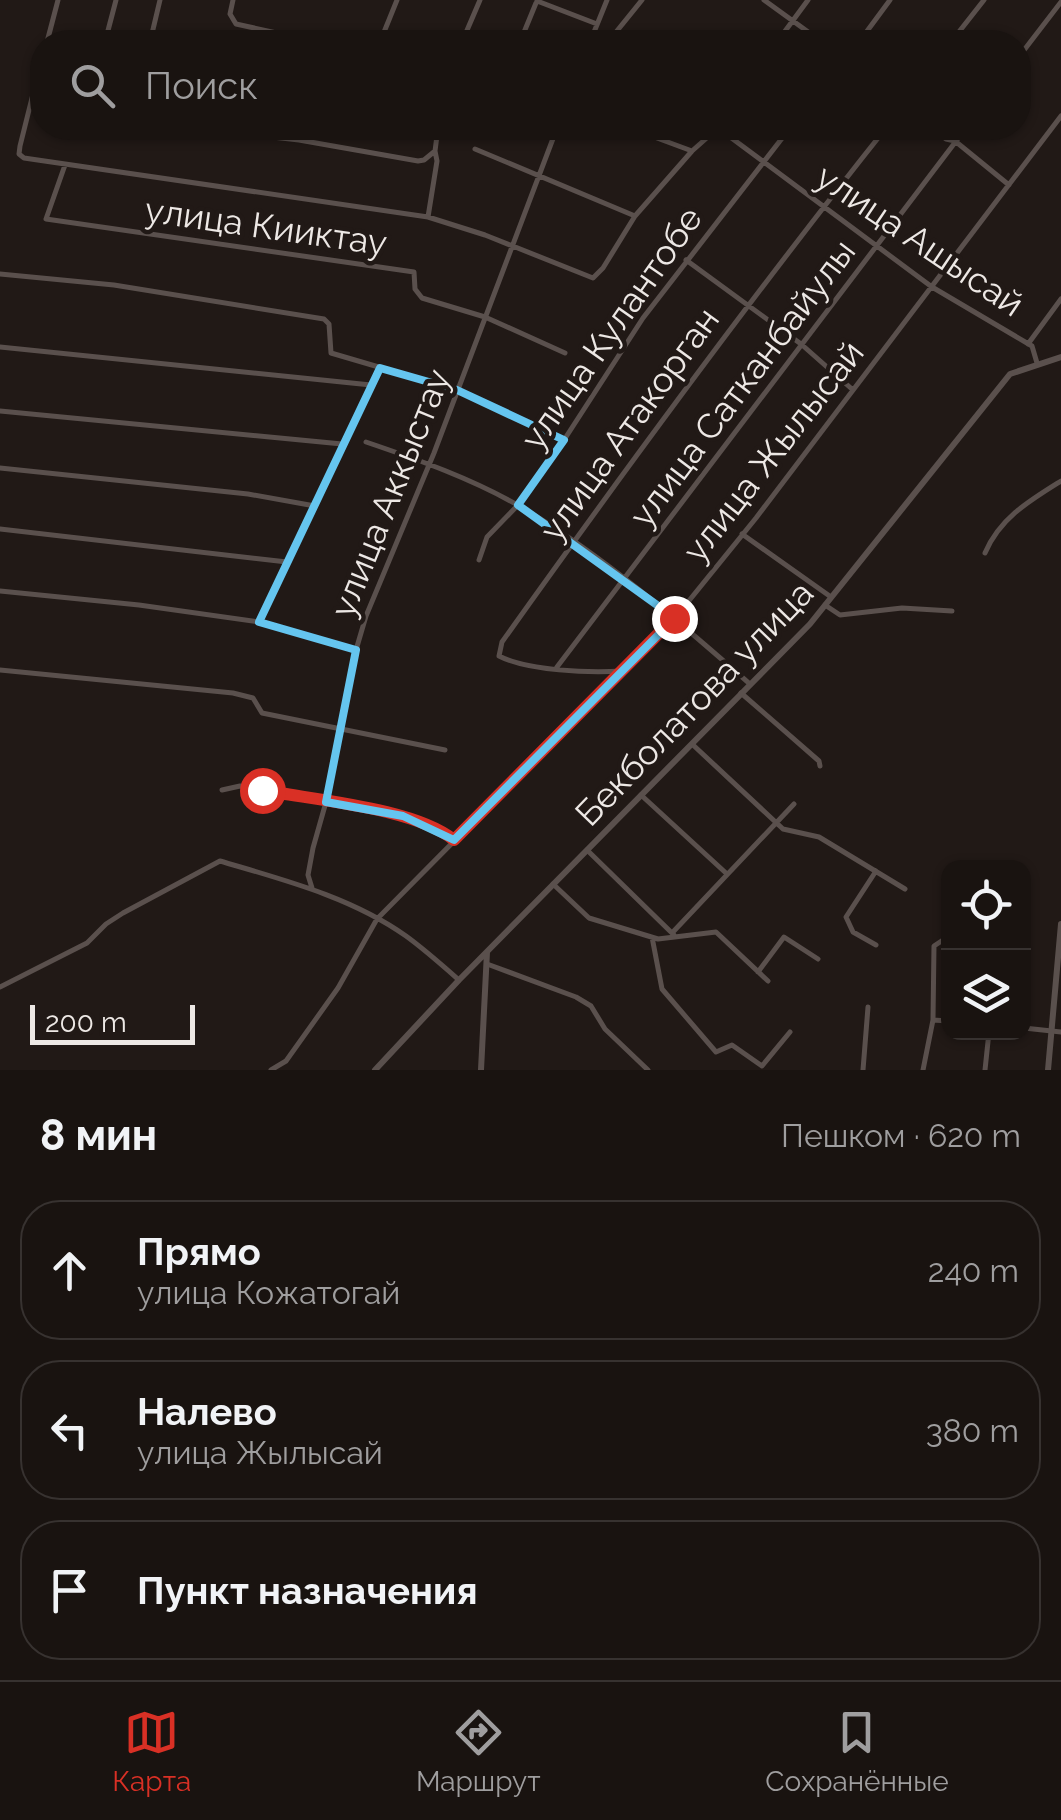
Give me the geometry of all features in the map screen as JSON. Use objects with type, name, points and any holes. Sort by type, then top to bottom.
[{"type":"street","points":[[49,30],[58,0]]},
{"type":"street","points":[[107,30],[116,0]]},
{"type":"street","points":[[153,30],[160,0]]},
{"type":"street","points":[[233,0],[230,14],[236,24],[263,30]]},
{"type":"street","points":[[385,30],[397,0]]},
{"type":"street","points":[[467,30],[480,0]]},
{"type":"street","points":[[595,30],[607,0]]},
{"type":"street","points":[[618,30],[642,0]]},
{"type":"street","points":[[764,0],[805,30]]},
{"type":"street","points":[[786,30],[808,0]]},
{"type":"street","points":[[868,30],[890,0]]},
{"type":"street","points":[[960,30],[984,0]]},
{"type":"street","points":[[525,30],[537,1],[597,24]]},
{"type":"street","points":[[1031,41],[1061,2]]},
{"type":"street","points":[[30,107],[19,154],[65,165],[428,217],[593,278],[635,216],[704,140]]},
{"type":"street","name":"улица Жылысай","points":[[272,1070],[286,1061],[338,988],[377,919],[674,618],[1061,116]]},
{"type":"street","points":[[299,140],[418,160],[435,152]]},
{"type":"street","points":[[428,217],[436,140]]},
{"type":"street","name":"улица Аккыстау","points":[[312,888],[308,875],[366,616],[552,140]]},
{"type":"street","points":[[662,140],[692,151]]},
{"type":"street","name":"улица Ашысай","points":[[734,140],[932,286],[1032,346],[1037,363]]},
{"type":"street","name":"улица Кулантобе","points":[[479,560],[487,537],[518,505],[642,318],[780,140]]},
{"type":"street","name":"улица Атакорган","points":[[623,670],[557,668],[510,662],[498,656],[502,642],[574,541],[747,306],[876,140]]},
{"type":"street","points":[[955,141],[1009,185]]},
{"type":"street","name":"улица Сатканбайулы","points":[[557,668],[955,141]]},
{"type":"street","points":[[474,149],[635,216]]},
{"type":"street","name":"улица Кииктау","points":[[65,165],[46,219],[414,272],[417,295],[484,317],[565,353]]},
{"type":"street","points":[[685,260],[802,344],[853,390]]},
{"type":"street","points":[[2,274],[114,285],[324,319],[330,324],[331,354],[457,390],[564,440]]},
{"type":"street","points":[[1028,344],[1061,298]]},
{"type":"street","points":[[0,347],[371,385]]},
{"type":"street","name":"Бекболатова улица","points":[[375,1070],[824,606],[1010,374],[1061,356]]},
{"type":"street","points":[[259,622],[380,368]]},
{"type":"street","points":[[0,411],[342,444]]},
{"type":"street","points":[[366,442],[429,463],[518,505],[626,580],[750,684]]},
{"type":"street","points":[[0,468],[248,494],[314,506]]},
{"type":"street","points":[[985,553],[993,534],[1019,508],[1061,482]]},
{"type":"street","points":[[0,530],[287,562]]},
{"type":"street","points":[[742,534],[831,597]]},
{"type":"street","points":[[0,591],[259,622],[356,650]]},
{"type":"street","points":[[824,606],[840,615],[902,608],[952,611]]},
{"type":"street","points":[[0,670],[232,693],[253,698],[262,713],[445,750]]},
{"type":"street","points":[[741,694],[819,761],[820,766]]},
{"type":"street","points":[[692,744],[783,830],[819,836],[906,889]]},
{"type":"street","points":[[222,790],[240,786],[403,816],[441,830],[454,840]]},
{"type":"street","points":[[641,794],[728,874]]},
{"type":"street","points":[[674,935],[794,804]]},
{"type":"street","points":[[587,850],[674,935]]},
{"type":"street","points":[[0,986],[87,943],[122,913],[220,861],[312,888],[377,919],[404,935],[460,980]]},
{"type":"street","points":[[876,871],[846,918],[853,932],[876,945]]},
{"type":"street","points":[[553,884],[589,918],[652,937],[716,932],[768,981]]},
{"type":"street","points":[[1048,1070],[1056,1032],[1061,924]]},
{"type":"street","points":[[652,937],[662,989],[716,1052],[732,1045],[762,1066],[790,1032]]},
{"type":"street","points":[[758,972],[784,937],[818,960]]},
{"type":"street","points":[[924,1070],[933,1020],[934,946],[941,941]]},
{"type":"street","points":[[472,1070],[481,1065],[487,951]]},
{"type":"street","points":[[487,964],[576,997],[590,1006],[605,1028],[648,1070]]},
{"type":"street","points":[[863,1070],[868,1007]]},
{"type":"street","points":[[933,1020],[941,1021]]},
{"type":"street","points":[[1031,1029],[1056,1032]]},
{"type":"street","points":[[986,1070],[988,1040]]},
{"type":"highlighted area","points":[[380,368],[457,390],[564,440],[518,505],[675,618],[454,840],[403,816],[326,802],[356,650],[259,622]]},
{"type":"route","points":[[262,790],[403,816],[441,830],[454,840],[674,618]]}]
